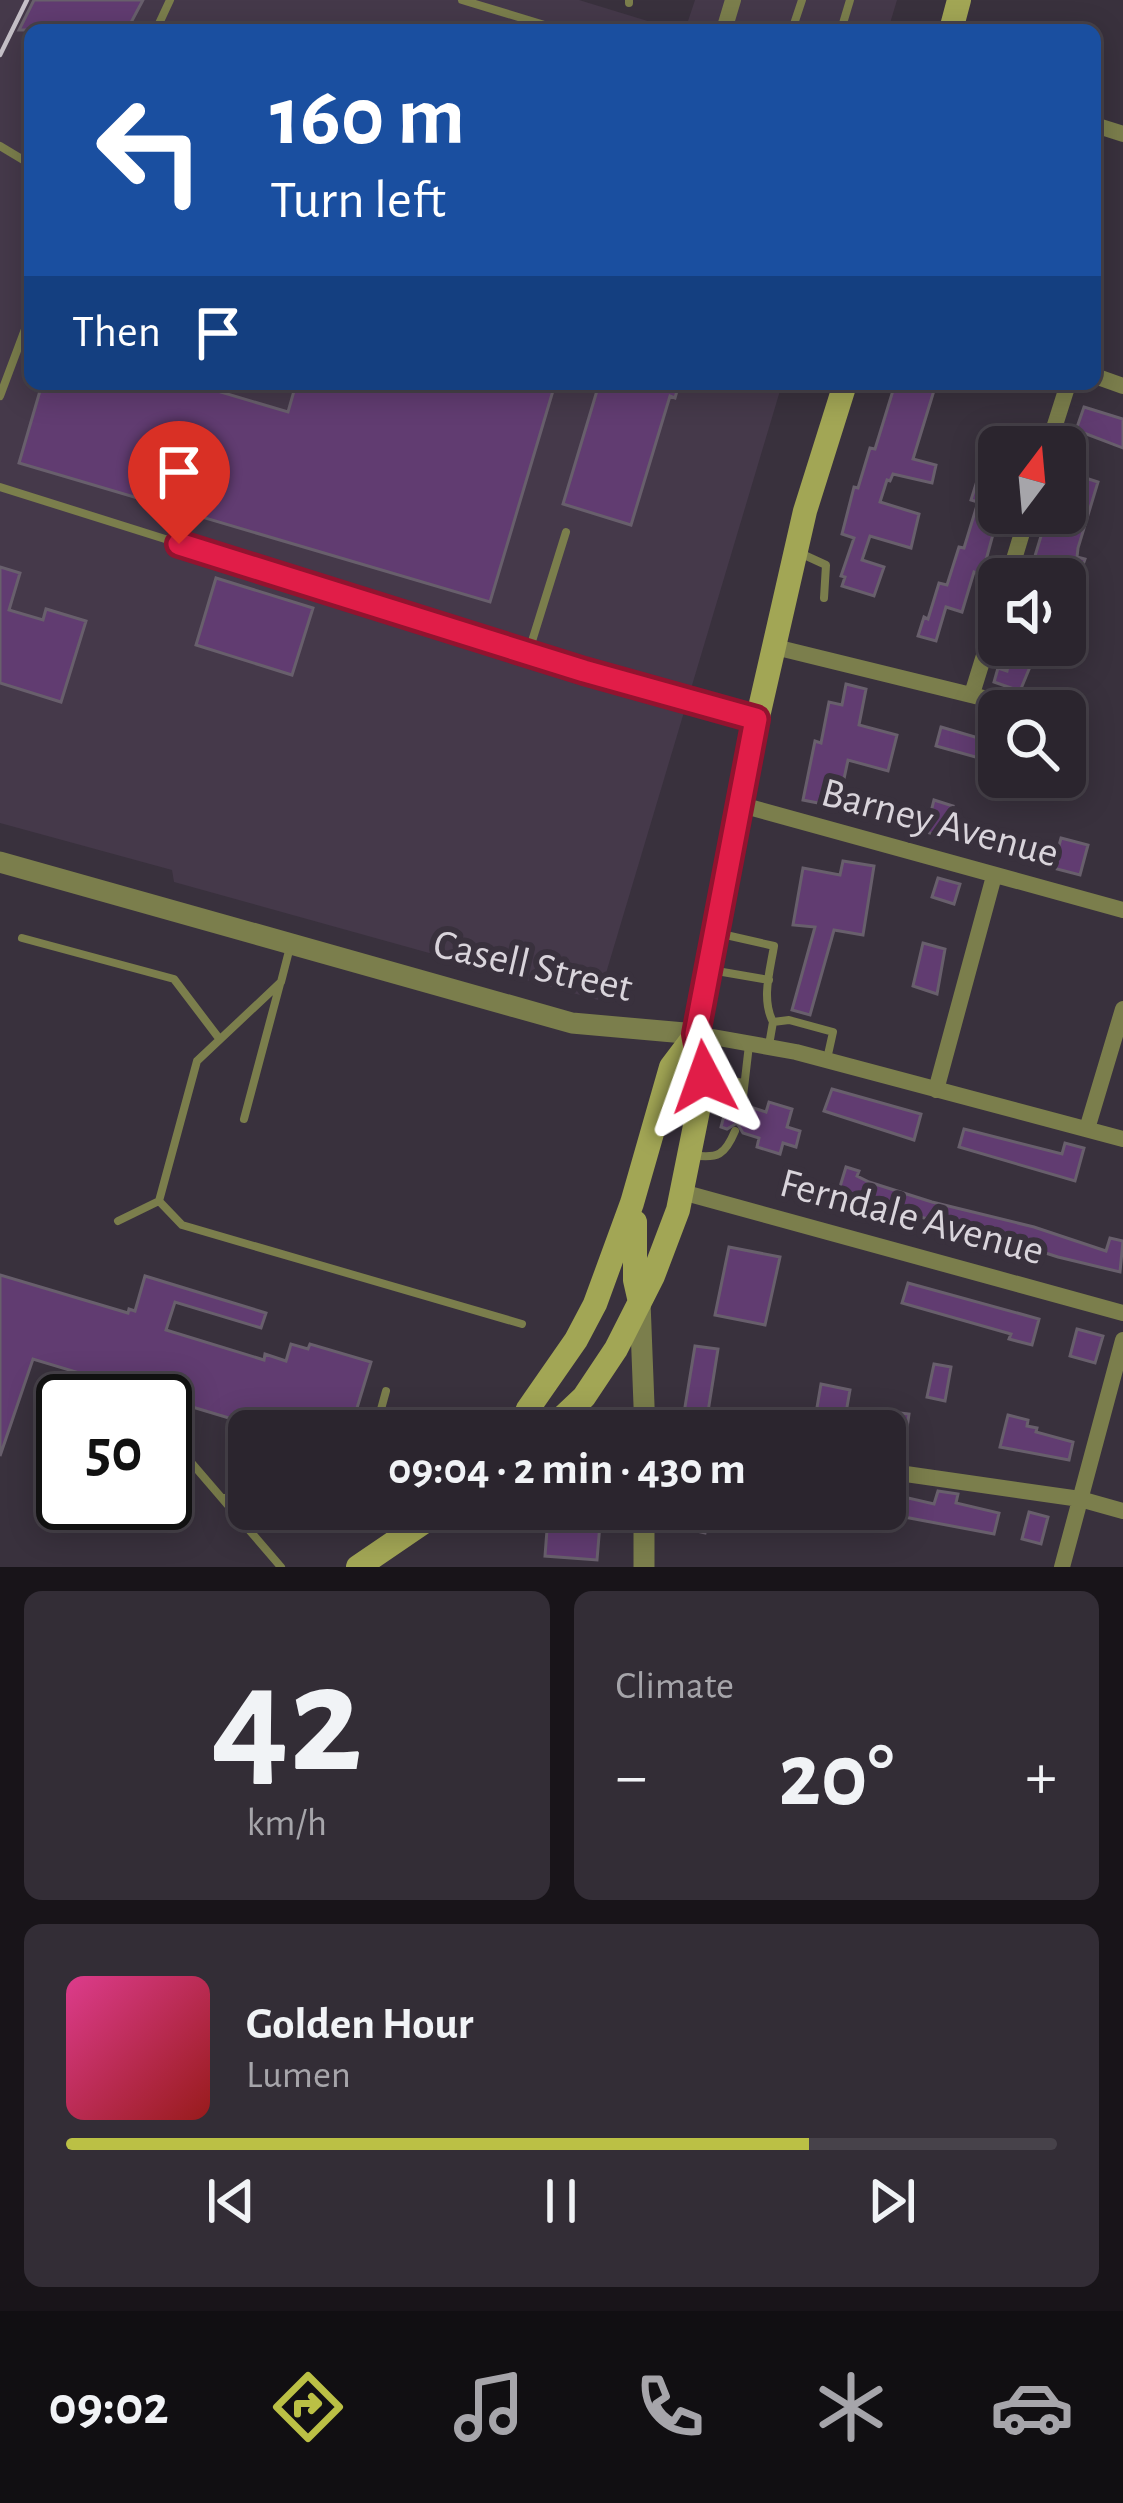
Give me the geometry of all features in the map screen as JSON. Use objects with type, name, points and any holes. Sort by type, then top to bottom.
[{"type":"main road","points":[[571,1410],[601,1373],[640,1302],[682,1192],[704,1077],[696,1034],[738,804],[794,552],[843,390]]},
{"type":"main road","points":[[532,1410],[595,1304],[640,1178],[671,1067],[696,1034]]},
{"type":"main road","points":[[640,1178],[633,1236],[640,1302]]},
{"type":"main road","points":[[358,1567],[412,1530]]},
{"type":"street","points":[[1055,426],[1066,390]]},
{"type":"street","points":[[771,646],[978,696]]},
{"type":"street","points":[[972,694],[981,666]]},
{"type":"street","name":"Barney Avenue","points":[[738,804],[1123,910]]},
{"type":"street","name":"Casell Street","points":[[0,862],[572,1023],[759,1045],[1123,1139]]},
{"type":"street","points":[[936,1090],[994,876]]},
{"type":"street","points":[[1087,1129],[1123,1009]]},
{"type":"street","name":"Ferndale Avenue","points":[[682,1192],[1123,1312]]},
{"type":"street","points":[[640,1302],[649,1410]]},
{"type":"street","points":[[1062,1567],[1123,1340]]},
{"type":"street","points":[[906,1474],[1080,1499],[1123,1511]]},
{"type":"street","points":[[644,1530],[644,1567]]},
{"type":"lane","points":[[461,0],[541,24]]},
{"type":"lane","points":[[0,396],[24,332]]},
{"type":"lane","points":[[0,487],[528,654],[756,719]]},
{"type":"lane","points":[[528,654],[566,532]]},
{"type":"lane","points":[[794,552],[826,565],[824,598]]},
{"type":"lane","points":[[716,932],[774,946],[768,1012],[773,1022]]},
{"type":"lane","points":[[22,938],[175,979],[218,1037]]},
{"type":"lane","points":[[244,1119],[291,946]]},
{"type":"lane","points":[[709,970],[769,980]]},
{"type":"lane","points":[[118,1222],[159,1201],[196,1061],[281,982]]},
{"type":"lane","points":[[773,1022],[789,1020],[832,1032],[827,1060]]},
{"type":"lane","points":[[742,1105],[759,1045],[773,1022]]},
{"type":"lane","points":[[704,1077],[745,1083]]},
{"type":"lane","points":[[690,1155],[719,1156],[727,1151],[735,1131]]},
{"type":"lane","points":[[159,1201],[182,1225],[522,1324]]},
{"type":"lane","points":[[381,1410],[386,1390]]},
{"type":"lane","points":[[192,1463],[281,1567]]},
{"type":"lane","points":[[223,1498],[228,1499]]},
{"type":"shaded area","points":[[0,0],[579,0],[657,24],[24,24],[24,390],[780,390],[598,1000],[174,882],[172,870],[0,823]]},
{"type":"shaded area","points":[[695,0],[897,0],[890,24],[687,24]]},
{"type":"building","points":[[34,0],[143,0],[130,24],[24,24],[24,30],[19,30]]},
{"type":"building","points":[[40,390],[214,390],[288,412],[294,390],[553,390],[490,602],[19,463]]},
{"type":"building","points":[[597,390],[677,390],[675,398],[670,396],[631,525],[563,504]]},
{"type":"building","points":[[893,390],[934,390],[913,459],[936,465],[932,483],[893,474],[887,480],[880,502],[919,514],[911,548],[870,536],[862,560],[884,567],[874,596],[842,586],[845,577],[841,576],[854,538],[842,534],[854,487],[858,488],[870,448],[875,449]]},
{"type":"building","points":[[1084,407],[1123,419],[1123,448],[1086,434],[1086,426],[1077,426]]},
{"type":"building","points":[[1086,478],[1098,482],[1086,522]]},
{"type":"building","points":[[978,502],[978,534],[993,534],[987,558],[978,558],[978,574],[974,572],[962,612],[946,607],[936,641],[918,636],[939,583],[947,585],[959,547],[964,548]]},
{"type":"building","points":[[1042,534],[1082,534],[1077,557],[1081,558],[1034,558]]},
{"type":"building","points":[[0,567],[20,573],[9,610],[43,620],[46,609],[86,621],[61,702],[0,683]]},
{"type":"building","points":[[216,578],[313,608],[292,675],[196,645]]},
{"type":"building","points":[[1008,666],[1030,666],[1020,690],[994,682],[998,668],[1007,671]]},
{"type":"building","points":[[846,684],[866,689],[859,725],[897,735],[888,771],[848,760],[838,807],[803,800],[829,702],[842,705]]},
{"type":"building","points":[[941,727],[978,738],[978,758],[936,746]]},
{"type":"building","points":[[934,800],[953,806],[944,837],[926,832]]},
{"type":"building","points":[[1061,838],[1088,845],[1080,875],[1053,868]]},
{"type":"building","points":[[843,861],[874,866],[863,935],[834,930],[810,1015],[792,1010],[815,927],[793,925],[803,868],[840,875]]},
{"type":"building","points":[[938,878],[960,884],[954,904],[932,897]]},
{"type":"building","points":[[923,943],[945,949],[937,994],[913,986]]},
{"type":"building","points":[[832,1089],[921,1114],[914,1140],[824,1111]]},
{"type":"building","points":[[728,1101],[740,1113],[750,1107],[766,1112],[769,1102],[792,1109],[787,1127],[800,1131],[796,1147],[783,1143],[780,1154],[757,1147],[759,1138],[743,1133],[737,1123],[721,1127]]},
{"type":"building","points":[[964,1129],[1062,1154],[1065,1143],[1084,1148],[1075,1181],[959,1147]]},
{"type":"building","points":[[846,1167],[859,1171],[857,1176],[869,1182],[1106,1251],[1110,1238],[1123,1241],[1120,1272],[896,1211],[862,1205],[860,1211],[835,1203]]},
{"type":"building","points":[[729,1247],[780,1257],[765,1325],[715,1315]]},
{"type":"building","points":[[0,1275],[128,1313],[135,1311],[145,1276],[266,1313],[261,1328],[175,1302],[166,1330],[264,1360],[265,1354],[286,1361],[291,1344],[308,1349],[310,1344],[371,1362],[356,1410],[228,1410],[228,1418],[192,1407],[192,1374],[83,1374],[33,1359],[0,1456]]},
{"type":"building","points":[[908,1283],[1039,1319],[1032,1345],[1009,1339],[1011,1334],[902,1303]]},
{"type":"building","points":[[1077,1329],[1103,1336],[1095,1363],[1070,1356]]},
{"type":"building","points":[[695,1346],[718,1349],[708,1410],[684,1410]]},
{"type":"building","points":[[934,1364],[951,1367],[945,1401],[927,1397]]},
{"type":"building","points":[[821,1384],[850,1390],[846,1410],[817,1410]]},
{"type":"building","points":[[1008,1415],[1028,1420],[1027,1426],[1037,1428],[1036,1432],[1073,1442],[1069,1460],[1000,1447]]},
{"type":"building","points":[[938,1491],[958,1494],[956,1503],[999,1513],[994,1534],[906,1517],[906,1497],[934,1504]]},
{"type":"building","points":[[1029,1512],[1048,1517],[1041,1544],[1022,1539]]},
{"type":"building","points":[[547,1530],[600,1530],[597,1560],[545,1556]]},
{"type":"railway","points":[[0,55],[27,0]]},
{"type":"route","points":[[179,544],[584,671],[756,719],[696,1034],[704,1077]]}]
